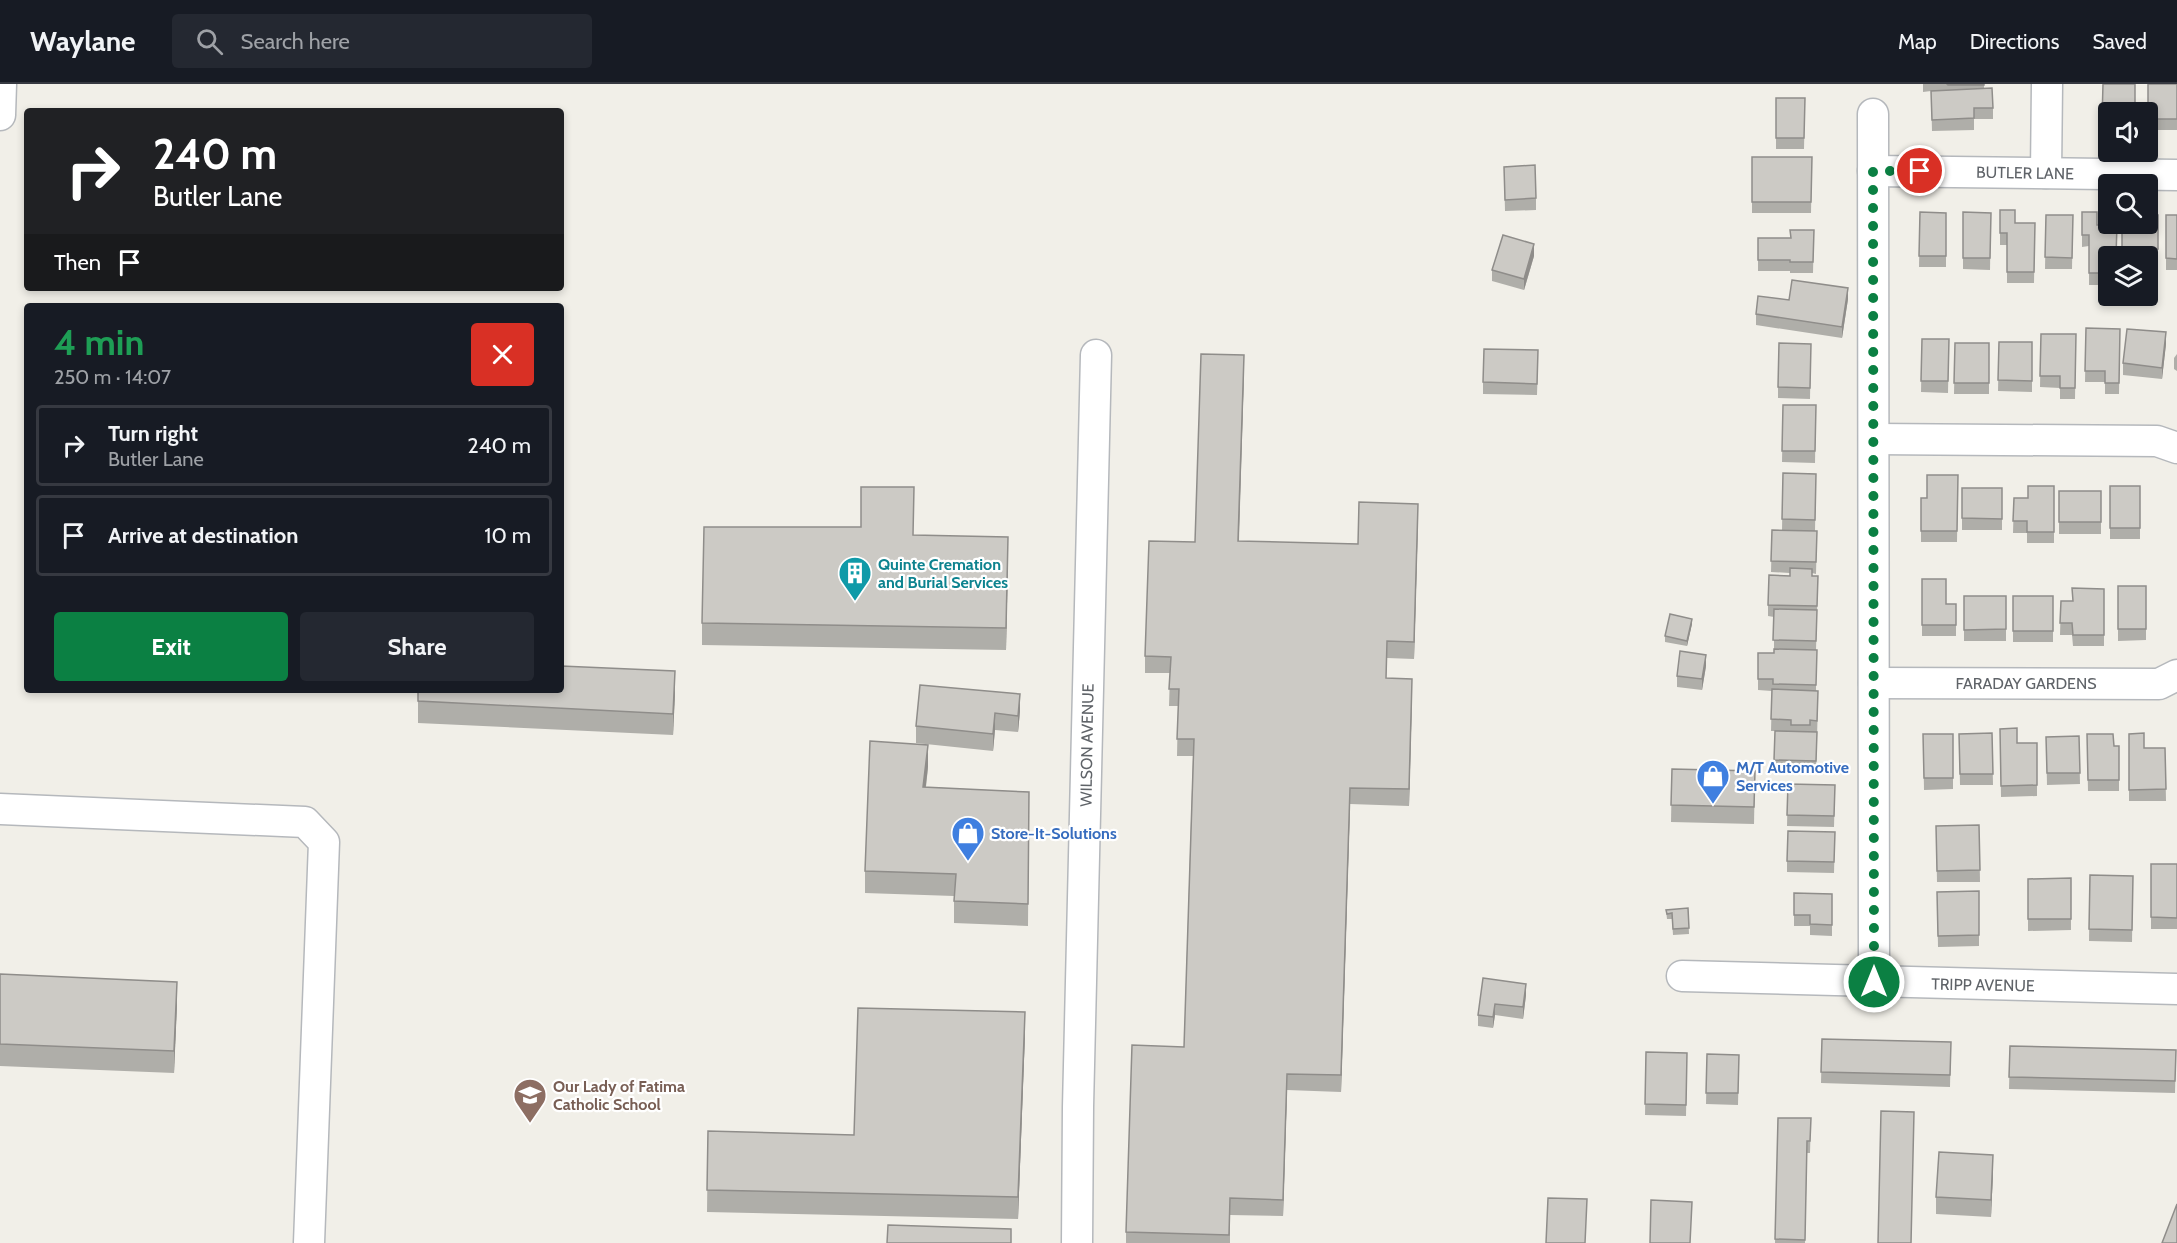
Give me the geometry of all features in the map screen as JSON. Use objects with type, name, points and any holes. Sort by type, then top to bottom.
[{"type":"street","points":[[0,115],[1,84]]},
{"type":"street","points":[[2046,173],[2047,84]]},
{"type":"street","points":[[1873,114],[1874,982]]},
{"type":"street","name":"BUTLER LANE","points":[[1873,171],[2177,175]]},
{"type":"street","name":"WILSON AVENUE","points":[[1077,1243],[1078,1083],[1096,355]]},
{"type":"street","points":[[1874,439],[2157,441],[2177,448]]},
{"type":"street","name":"FARADAY GARDENS","points":[[1874,682],[2159,684],[2177,675]]},
{"type":"street","points":[[0,808],[305,822],[324,842],[309,1243]]},
{"type":"street","name":"TRIPP AVENUE","points":[[1682,976],[2177,989]]},
{"type":"building","points":[[1984,84],[1984,85],[1948,85]]},
{"type":"building","points":[[2103,84],[2135,84],[2135,102],[2102,102]]},
{"type":"building","points":[[2148,84],[2177,84],[2177,119],[2158,119],[2158,102],[2148,102]]},
{"type":"building","points":[[1992,88],[1993,108],[1974,108],[1974,118],[1932,120],[1931,91]]},
{"type":"building","points":[[1776,98],[1805,98],[1804,138],[1776,138]]},
{"type":"building","points":[[1752,157],[1812,157],[1811,202],[1752,202]]},
{"type":"building","points":[[1535,165],[1536,198],[1505,200],[1504,167]]},
{"type":"building","points":[[2000,210],[2015,210],[2015,223],[2035,223],[2034,272],[2007,272],[2007,233],[2000,233]]},
{"type":"building","points":[[1920,212],[1946,213],[1946,256],[1919,256]]},
{"type":"building","points":[[1963,212],[1991,213],[1990,258],[1963,258]]},
{"type":"building","points":[[2082,212],[2097,212],[2098,234],[2117,234],[2116,246],[2098,246],[2098,273],[2089,273],[2089,235],[2082,235]]},
{"type":"building","points":[[2046,215],[2073,215],[2072,258],[2045,257]]},
{"type":"building","points":[[2166,215],[2177,215],[2177,259],[2166,258]]},
{"type":"building","points":[[1790,230],[1814,230],[1813,262],[1758,260],[1758,238],[1791,238]]},
{"type":"building","points":[[2122,234],[2158,234],[2158,246],[2122,246]]},
{"type":"building","points":[[1503,235],[1534,244],[1524,279],[1492,270]]},
{"type":"building","points":[[1792,280],[1848,288],[1842,327],[1756,314],[1758,296],[1789,300]]},
{"type":"building","points":[[2086,328],[2120,329],[2119,383],[2105,383],[2105,371],[2085,371]]},
{"type":"building","points":[[2127,329],[2166,332],[2162,368],[2123,363]]},
{"type":"building","points":[[2041,334],[2076,334],[2075,388],[2060,388],[2060,376],[2040,376]]},
{"type":"building","points":[[1922,339],[1949,339],[1948,381],[1921,381]]},
{"type":"building","points":[[1999,342],[2032,342],[2032,381],[1998,380]]},
{"type":"building","points":[[1779,343],[1811,344],[1810,388],[1778,387]]},
{"type":"building","points":[[1955,343],[1989,343],[1989,383],[1954,383]]},
{"type":"building","points":[[1484,349],[1538,350],[1537,384],[1483,382]]},
{"type":"building","points":[[1201,354],[1244,355],[1238,541],[1358,544],[1359,502],[1418,504],[1414,642],[1387,641],[1386,678],[1412,679],[1409,789],[1350,788],[1341,1075],[1287,1074],[1283,1200],[1230,1198],[1229,1235],[1126,1232],[1132,1045],[1184,1047],[1194,739],[1177,739],[1179,689],[1169,689],[1171,657],[1145,656],[1149,541],[1195,542]]},
{"type":"building","points":[[1783,405],[1816,405],[1815,451],[1782,451]]},
{"type":"building","points":[[1783,473],[1816,474],[1815,520],[1782,519]]},
{"type":"building","points":[[1927,475],[1958,475],[1957,531],[1921,531],[1921,498],[1927,498]]},
{"type":"building","points":[[2028,486],[2054,486],[2054,532],[2027,532],[2027,521],[2013,521],[2014,498],[2028,498]]},
{"type":"building","points":[[2110,486],[2140,486],[2140,528],[2110,528]]},
{"type":"building","name":"Quinte Cremation and Burial Services","points":[[861,487],[914,487],[913,535],[1008,537],[1006,628],[702,623],[704,527],[861,527]]},
{"type":"building","points":[[1962,488],[2002,488],[2002,519],[1962,518]]},
{"type":"building","points":[[2059,491],[2101,491],[2101,522],[2059,522]]},
{"type":"building","points":[[1772,530],[1817,531],[1816,562],[1771,561]]},
{"type":"building","points":[[1790,568],[1812,569],[1812,576],[1818,576],[1817,606],[1768,605],[1769,575],[1790,576]]},
{"type":"building","points":[[1922,579],[1946,579],[1946,604],[1956,604],[1956,625],[1922,625]]},
{"type":"building","points":[[2118,586],[2146,586],[2146,629],[2118,629]]},
{"type":"building","points":[[2072,588],[2104,589],[2104,635],[2073,635],[2072,623],[2060,623],[2061,601],[2073,601]]},
{"type":"building","points":[[1964,596],[2006,596],[2006,629],[1964,630]]},
{"type":"building","points":[[2013,596],[2053,596],[2053,631],[2013,631]]},
{"type":"building","points":[[1774,609],[1817,610],[1816,641],[1773,640]]},
{"type":"building","points":[[1670,614],[1692,619],[1687,641],[1665,636]]},
{"type":"building","points":[[1774,649],[1817,650],[1816,685],[1773,684],[1773,679],[1758,679],[1758,653],[1774,653]]},
{"type":"building","points":[[1680,651],[1706,655],[1702,679],[1677,676]]},
{"type":"building","points":[[564,666],[675,671],[673,714],[418,701],[418,693],[564,693]]},
{"type":"building","points":[[920,685],[1020,694],[1018,716],[995,713],[993,734],[916,726]]},
{"type":"building","points":[[1772,689],[1818,691],[1817,721],[1810,720],[1810,725],[1791,725],[1791,720],[1771,719]]},
{"type":"building","points":[[2017,728],[2017,743],[2037,743],[2037,785],[2001,786],[2000,729]]},
{"type":"building","points":[[1775,731],[1817,732],[1816,761],[1774,760]]},
{"type":"building","points":[[1992,733],[1993,774],[1960,774],[1959,734]]},
{"type":"building","points":[[2144,733],[2144,748],[2165,748],[2166,789],[2129,790],[2129,734]]},
{"type":"building","points":[[1923,734],[1953,734],[1953,778],[1924,778]]},
{"type":"building","points":[[2087,734],[2113,734],[2114,746],[2119,746],[2119,780],[2088,780]]},
{"type":"building","points":[[2079,736],[2080,773],[2047,773],[2046,737]]},
{"type":"building","points":[[870,741],[928,745],[923,787],[1029,792],[1028,904],[954,901],[956,874],[865,871]]},
{"type":"building","points":[[1672,769],[1755,771],[1754,807],[1671,805]]},
{"type":"building","points":[[1788,784],[1835,785],[1834,816],[1787,815]]},
{"type":"building","points":[[1979,825],[1980,870],[1937,871],[1936,826]]},
{"type":"building","points":[[1788,831],[1835,832],[1834,862],[1787,861]]},
{"type":"building","points":[[2151,864],[2177,864],[2177,918],[2151,917]]},
{"type":"building","points":[[2090,875],[2133,876],[2132,930],[2089,929]]},
{"type":"building","points":[[2071,878],[2071,919],[2028,919],[2028,879]]},
{"type":"building","points":[[1979,891],[1979,935],[1938,936],[1937,892]]},
{"type":"building","points":[[1794,893],[1832,894],[1832,925],[1810,924],[1810,915],[1794,915]]},
{"type":"building","points":[[1688,908],[1689,928],[1673,929],[1672,913],[1667,914],[1666,910]]},
{"type":"building","points":[[0,974],[177,982],[174,1051],[0,1044]]},
{"type":"building","points":[[1483,978],[1526,984],[1523,1007],[1495,1004],[1493,1017],[1478,1015]]},
{"type":"building","points":[[858,1008],[1025,1012],[1018,1197],[707,1190],[708,1131],[854,1135]]},
{"type":"building","points":[[1822,1039],[1951,1042],[1950,1075],[1821,1072]]},
{"type":"building","points":[[2010,1046],[2176,1050],[2175,1081],[2009,1077]]},
{"type":"building","points":[[1646,1052],[1687,1053],[1686,1105],[1645,1104]]},
{"type":"building","points":[[1707,1054],[1739,1055],[1738,1093],[1706,1093]]},
{"type":"building","points":[[1881,1111],[1914,1112],[1911,1243],[1878,1243]]},
{"type":"building","points":[[1778,1118],[1811,1118],[1810,1141],[1807,1141],[1805,1240],[1775,1239]]},
{"type":"building","points":[[1939,1152],[1993,1155],[1991,1200],[1936,1197]]},
{"type":"building","points":[[1548,1198],[1587,1199],[1585,1243],[1546,1243]]},
{"type":"building","points":[[1651,1200],[1692,1202],[1690,1243],[1650,1243]]},
{"type":"building","points":[[2177,1204],[2177,1243],[2162,1243]]},
{"type":"building","points":[[888,1225],[1011,1229],[1011,1243],[887,1243]]},
{"type":"place","name":"Quinte Cremation and Burial Services","points":[[855,602]]},
{"type":"place","name":"M/T Automotive Services","points":[[1713,805]]},
{"type":"place","name":"Store-It-Solutions","points":[[968,862]]},
{"type":"place","name":"Our Lady of Fatima Catholic School","points":[[530,1124]]},
{"type":"route","points":[[1874,982],[1873,171],[1920,171]]}]
